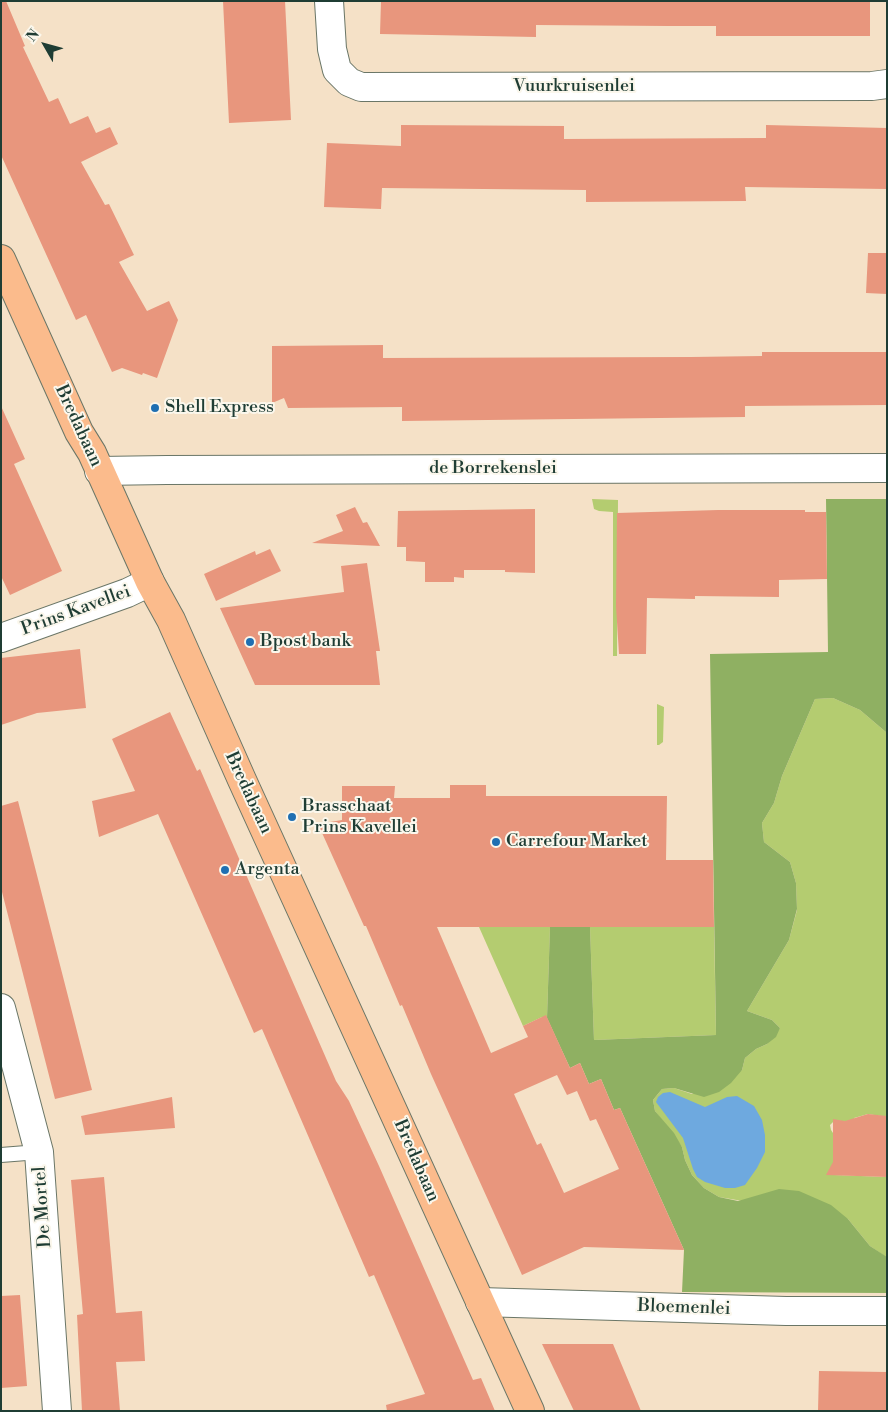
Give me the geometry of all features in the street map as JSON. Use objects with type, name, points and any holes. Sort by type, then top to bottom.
[{"type":"main road","name":"Bredabaan","points":[[1,259],[79,432],[92,453],[150,582],[171,620],[530,1411]]},
{"type":"street","name":"Vuurkruisenlei","points":[[330,1],[332,49],[337,70],[349,82],[361,87],[872,86],[887,84]]},
{"type":"street","name":"de Borrekenslei","points":[[99,471],[887,468]]},
{"type":"street","name":"Prins Kavellei","points":[[1,638],[127,593],[150,582]]},
{"type":"street","name":"De Mortel","points":[[1,1008],[39,1152],[57,1411]]},
{"type":"street","name":"Bloemenlei","points":[[480,1302],[786,1311],[887,1311]]},
{"type":"lane","points":[[1,1154],[39,1152]]},
{"type":"green space","points":[[592,499],[618,500],[617,656],[613,656],[613,512],[594,509]]},
{"type":"green space","points":[[826,499],[887,499],[887,733],[860,710],[833,698],[815,699],[782,776],[774,803],[762,823],[764,842],[790,862],[796,883],[797,909],[789,940],[747,1011],[772,1020],[780,1028],[776,1037],[745,1058],[742,1070],[731,1083],[719,1092],[704,1097],[674,1088],[662,1089],[653,1100],[655,1111],[674,1133],[682,1147],[685,1160],[692,1175],[704,1188],[719,1197],[738,1201],[779,1189],[799,1191],[831,1205],[848,1219],[870,1246],[887,1257],[887,1293],[682,1292],[684,1250],[620,1108],[614,1110],[601,1079],[589,1084],[580,1063],[570,1068],[547,1018],[550,927],[590,927],[594,1040],[716,1035],[710,654],[828,652]]},
{"type":"green space","points":[[833,698],[860,710],[887,733],[887,1117],[868,1114],[854,1118],[854,1123],[835,1120],[830,1125],[833,1133],[834,1175],[887,1177],[886,1257],[870,1246],[848,1219],[719,1197],[704,1188],[692,1175],[685,1160],[682,1147],[655,1111],[653,1100],[662,1089],[674,1088],[692,1094],[742,1070],[745,1058],[756,1049],[767,1044],[780,1028],[772,1020],[747,1011],[789,940],[797,910],[796,883],[790,862],[764,842],[762,823],[774,803],[782,776],[815,699]]},
{"type":"green space","points":[[657,704],[664,707],[663,742],[659,745],[657,745]]},
{"type":"green space","points":[[479,927],[550,927],[547,1018],[542,1017],[523,1026]]},
{"type":"green space","points":[[590,927],[714,927],[716,1035],[594,1040]]},
{"type":"water","points":[[670,1092],[705,1107],[727,1097],[737,1096],[754,1106],[762,1120],[765,1135],[765,1152],[745,1185],[725,1188],[705,1182],[697,1177],[683,1138],[656,1102],[663,1093]]},
{"type":"building","points":[[1,1],[6,1],[25,46],[23,47],[49,102],[58,98],[70,124],[88,116],[96,133],[110,127],[118,144],[81,162],[105,205],[109,204],[134,255],[119,262],[147,311],[169,301],[178,320],[157,378],[122,368],[112,372],[86,315],[76,320],[1,155]]},
{"type":"building","points":[[223,1],[285,1],[291,120],[229,123]]},
{"type":"building","points":[[381,1],[870,1],[870,36],[716,36],[716,26],[536,25],[536,37],[380,34]]},
{"type":"building","points":[[401,125],[564,126],[564,139],[766,138],[766,125],[887,128],[887,189],[745,187],[746,201],[586,202],[586,190],[382,188],[381,209],[324,207],[327,143],[401,146]]},
{"type":"building","points":[[868,253],[887,253],[887,294],[866,293]]},
{"type":"building","points":[[383,345],[383,358],[691,357],[762,356],[762,352],[887,352],[887,405],[745,406],[745,417],[402,421],[402,407],[288,408],[284,398],[272,403],[272,346]]},
{"type":"building","points":[[1,406],[25,459],[14,464],[62,571],[10,595],[1,576]]},
{"type":"building","points":[[355,507],[363,523],[367,522],[380,546],[312,543],[343,531],[336,515]]},
{"type":"building","points":[[535,509],[535,573],[505,572],[505,570],[464,570],[464,578],[454,577],[454,582],[425,582],[425,562],[406,561],[406,547],[397,547],[398,511]]},
{"type":"building","points":[[805,510],[805,512],[826,512],[827,579],[779,580],[779,597],[695,596],[695,599],[647,598],[646,654],[619,654],[616,606],[617,513]]},
{"type":"building","points":[[270,549],[281,571],[216,601],[204,574],[255,551],[256,555]]},
{"type":"building","points":[[367,563],[380,651],[376,651],[380,685],[255,685],[220,608],[344,592],[341,566]]},
{"type":"building","points":[[80,649],[86,708],[37,713],[1,725],[1,658]]},
{"type":"building","points":[[170,712],[197,771],[200,769],[336,1081],[349,1101],[379,1166],[473,1380],[481,1378],[495,1411],[387,1411],[386,1405],[425,1394],[374,1275],[369,1277],[262,1029],[254,1033],[158,814],[99,837],[92,801],[135,791],[112,739]]},
{"type":"building","points":[[450,785],[486,785],[486,796],[667,796],[666,860],[713,860],[714,927],[437,927],[491,1053],[528,1037],[523,1026],[546,1015],[570,1068],[580,1063],[589,1084],[601,1079],[614,1110],[620,1108],[684,1250],[584,1247],[522,1275],[431,1074],[402,1005],[400,1006],[366,926],[364,926],[318,824],[342,820],[342,786],[395,786],[394,798],[450,798]],"holes":[[[557,1075],[567,1095],[577,1091],[590,1121],[596,1119],[619,1169],[564,1193],[541,1143],[537,1145],[514,1094]]]},
{"type":"building","points":[[18,801],[92,1090],[55,1099],[1,888],[1,806]]},
{"type":"building","points":[[172,1097],[175,1128],[85,1135],[81,1116]]},
{"type":"building","points":[[868,1114],[887,1116],[887,1177],[826,1175],[833,1162],[833,1119],[845,1121]]},
{"type":"building","points":[[104,1177],[116,1313],[142,1311],[145,1361],[116,1362],[120,1411],[82,1411],[77,1315],[83,1314],[71,1180]]},
{"type":"building","points":[[20,1295],[27,1386],[1,1388],[1,1296]]},
{"type":"building","points":[[542,1344],[613,1344],[641,1411],[574,1411]]},
{"type":"building","points":[[819,1371],[887,1372],[887,1411],[818,1411]]},
{"type":"place","name":"Shell Express","points":[[155,408]]},
{"type":"place","name":"Bpost bank","points":[[250,642]]},
{"type":"place","name":"Brasschaat Prins Kavellei","points":[[292,817]]},
{"type":"place","name":"Carrefour Market","points":[[496,842]]},
{"type":"place","name":"Argenta","points":[[225,870]]}]
